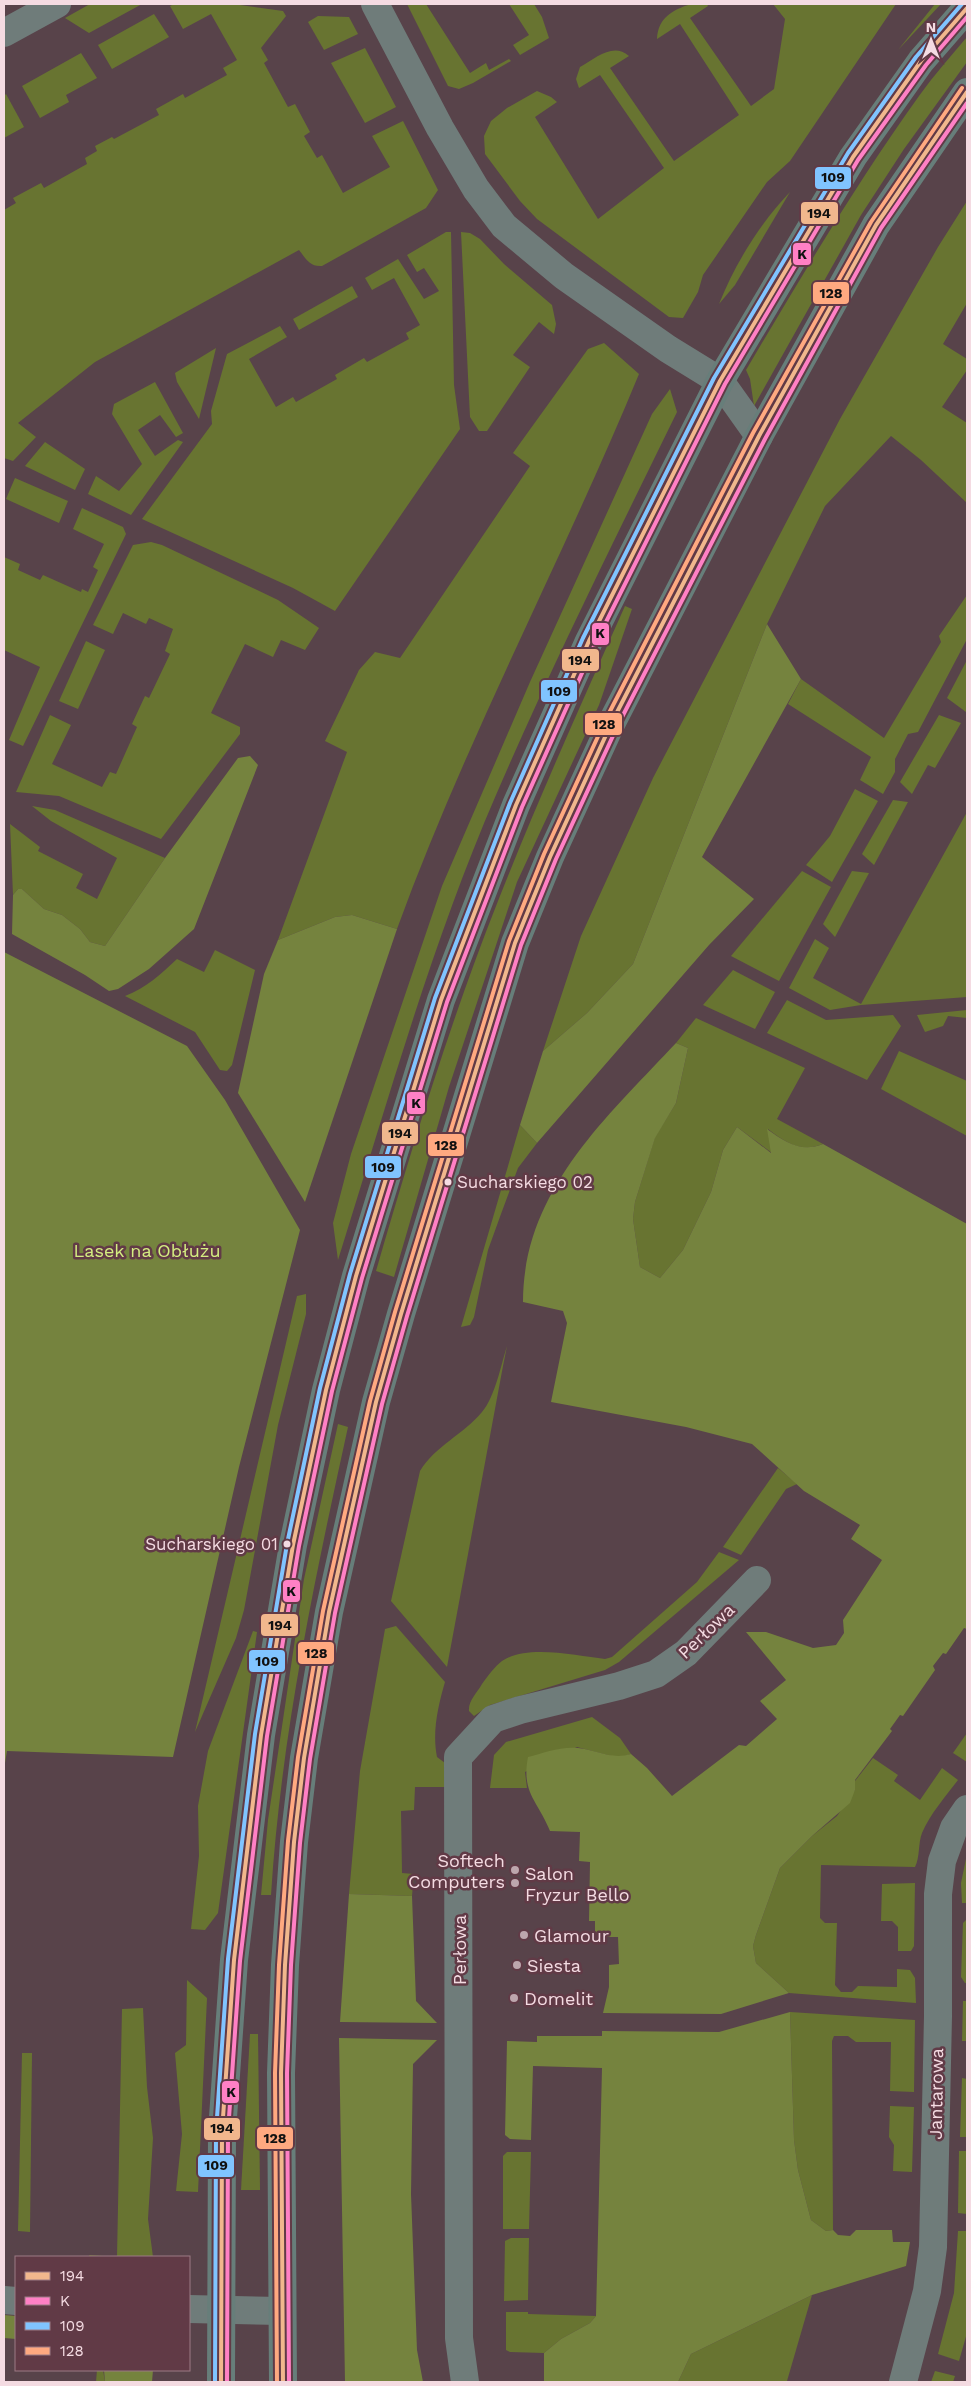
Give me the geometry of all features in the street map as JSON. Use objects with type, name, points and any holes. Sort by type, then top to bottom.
[{"type":"main road","points":[[221,2382],[222,2132],[234,1960],[261,1735],[293,1545],[326,1390],[356,1276],[441,1000],[516,805],[589,641],[720,381],[853,157],[921,61],[967,8]]},
{"type":"main road","points":[[283,2382],[282,2063],[285,1965],[294,1842],[304,1758],[329,1612],[376,1402],[515,943],[550,857],[612,722],[760,436],[876,225],[967,92]]},
{"type":"street","points":[[4,33],[57,4]]},
{"type":"street","points":[[375,4],[440,128],[476,188],[504,226],[577,285],[668,350],[720,381],[760,436]]},
{"type":"street","name":"Perłowa","points":[[464,2382],[459,2338],[458,1757],[493,1719],[520,1710],[619,1686],[656,1674],[686,1653],[757,1580]]},
{"type":"street","name":"Jantarowa","points":[[903,2382],[925,2299],[933,2247],[938,2016],[938,1894],[942,1861],[954,1828],[967,1809]]},
{"type":"street","points":[[190,2309],[282,2311]]},
{"type":"green space","points":[[90,4],[142,4],[89,33],[65,18]]},
{"type":"green space","points":[[174,4],[233,4],[283,11],[286,16],[261,48],[268,60],[264,63],[288,107],[295,104],[310,132],[304,136],[317,158],[322,155],[343,193],[390,167],[372,136],[403,121],[438,190],[426,208],[322,266],[311,264],[299,250],[95,362],[18,423],[36,437],[13,461],[4,458],[4,210],[16,203],[13,198],[41,183],[44,188],[87,164],[85,158],[97,151],[95,146],[112,137],[114,139],[159,115],[156,109],[183,94],[185,98],[227,75],[223,68],[237,60],[211,14],[183,29],[170,6]]},
{"type":"green space","points":[[407,4],[426,4],[470,73],[486,63],[489,70],[509,59],[511,61],[459,89],[448,86]]},
{"type":"green space","points":[[509,4],[534,4],[542,17],[549,38],[520,55],[513,45],[529,35]]},
{"type":"green space","points":[[691,4],[707,4],[708,6],[690,18],[751,106],[774,89],[785,19],[773,4],[896,4],[790,161],[767,182],[703,275],[698,292],[683,318],[669,317],[537,219],[520,201],[485,154],[484,136],[491,121],[507,108],[537,91],[551,97],[557,102],[535,117],[598,219],[664,168],[600,75],[579,88],[576,79],[580,67],[598,56],[611,51],[623,52],[629,56],[610,68],[674,161],[739,115],[680,24],[657,39],[663,20],[672,12]]},
{"type":"green space","points":[[935,4],[941,4],[898,50]]},
{"type":"green space","points":[[154,14],[169,37],[112,69],[98,45]]},
{"type":"green space","points":[[318,16],[349,17],[358,34],[324,50],[308,22]]},
{"type":"green space","points":[[967,37],[967,62],[904,149],[861,215],[754,406],[750,379],[746,370],[808,266],[873,163],[925,88]]},
{"type":"green space","points":[[365,48],[396,107],[365,123],[331,63]]},
{"type":"green space","points":[[81,53],[97,78],[66,95],[69,102],[40,118],[22,86]]},
{"type":"green space","points":[[6,94],[24,127],[4,138],[4,96]]},
{"type":"green space","points":[[790,192],[735,285],[719,304],[749,245],[768,217]]},
{"type":"green space","points":[[967,201],[967,303],[943,344],[967,359],[967,370],[942,407],[967,423],[967,503],[921,460],[891,436],[825,506],[767,624],[633,964],[587,1013],[543,1051],[581,936],[653,778],[840,419],[938,247]]},
{"type":"green space","points":[[446,232],[451,232],[454,385],[460,429],[335,611],[293,588],[142,519],[212,424],[211,411],[227,354],[280,326],[287,337],[249,359],[276,407],[293,397],[296,402],[337,379],[335,375],[364,358],[367,362],[409,339],[406,333],[420,325],[394,278],[372,290],[365,278],[398,259],[424,299],[439,291],[424,268],[417,272],[407,255]]},
{"type":"green space","points":[[461,232],[470,233],[480,239],[504,264],[552,305],[556,324],[554,334],[539,322],[513,355],[530,367],[487,431],[479,431],[470,417]]},
{"type":"green space","points":[[352,286],[358,297],[299,330],[293,319]]},
{"type":"green space","points":[[604,343],[639,374],[453,788],[397,929],[352,915],[335,917],[278,940],[347,752],[325,741],[359,670],[375,652],[400,658],[530,466],[513,453],[588,349]]},
{"type":"green space","points":[[216,348],[199,419],[177,382],[175,373]]},
{"type":"green space","points":[[155,382],[183,433],[176,437],[160,415],[138,430],[155,456],[178,440],[183,442],[131,515],[88,494],[96,476],[119,491],[142,464],[112,414],[114,404]]},
{"type":"green space","points":[[670,389],[677,412],[539,698],[496,795],[451,909],[411,1025],[338,1260],[333,1223],[351,1154],[442,886],[530,682],[652,414]]},
{"type":"green space","points":[[45,442],[85,469],[75,490],[25,466]]},
{"type":"green space","points":[[15,478],[68,501],[59,523],[6,499]]},
{"type":"green space","points":[[82,508],[123,527],[126,534],[23,746],[9,740],[40,667],[4,650],[4,557],[20,564],[18,570],[40,580],[43,575],[81,592],[82,589],[88,592],[98,570],[93,567],[104,544],[73,529]]},
{"type":"green space","points":[[151,542],[162,545],[278,600],[319,628],[305,650],[281,640],[273,657],[245,644],[211,713],[240,727],[240,734],[161,839],[59,796],[16,792],[50,715],[71,725],[52,764],[102,787],[110,772],[116,774],[137,727],[132,724],[145,696],[149,698],[170,654],[165,651],[173,629],[149,618],[146,624],[123,613],[113,634],[93,625],[133,545]]},
{"type":"green space","points":[[967,595],[967,639],[918,732],[908,734],[895,759],[895,772],[883,794],[860,780],[871,757],[788,704],[801,679],[884,738],[941,642],[939,636]]},
{"type":"green space","points":[[625,606],[632,609],[599,705],[517,882],[449,1087],[394,1277],[376,1271],[433,1085],[480,947],[544,790]]},
{"type":"green space","points":[[767,624],[801,679],[702,857],[754,899],[709,945],[537,1143],[520,1125],[543,1051],[587,1013],[633,964]]},
{"type":"green space","points":[[86,641],[105,650],[78,709],[59,701]]},
{"type":"green space","points":[[967,660],[967,710],[966,712],[947,698]]},
{"type":"green space","points":[[939,715],[961,723],[935,768],[928,765],[912,794],[900,782]]},
{"type":"green space","points":[[250,756],[258,765],[194,929],[149,969],[118,989],[109,991],[85,975],[12,934],[13,895],[18,889],[22,889],[44,909],[62,915],[80,929],[90,942],[105,946],[165,858],[238,758]]},
{"type":"green space","points":[[855,789],[878,801],[832,882],[806,865],[830,836]]},
{"type":"green space","points":[[893,800],[908,802],[874,865],[862,854]]},
{"type":"green space","points":[[32,806],[55,810],[165,858],[105,946],[90,942],[80,929],[62,915],[44,909],[22,889],[18,889],[13,895],[10,824],[40,847],[38,851],[83,874],[76,888],[97,899],[117,858],[51,821]]},
{"type":"green space","points":[[967,812],[967,997],[861,1005],[830,1010],[789,988],[815,939],[829,948],[813,978],[861,1004]]},
{"type":"green space","points":[[802,871],[831,887],[779,981],[731,956]]},
{"type":"green space","points":[[852,871],[869,873],[835,937],[823,924]]},
{"type":"green space","points":[[352,915],[397,929],[305,1202],[238,1093],[264,974],[278,940],[335,917]]},
{"type":"green space","points":[[215,950],[255,970],[232,1065],[227,1071],[220,1070],[195,1032],[125,996],[146,985],[177,959],[204,972]]},
{"type":"green space","name":"Lasek na Obłużu","points":[[4,952],[187,1046],[225,1100],[300,1230],[239,1467],[173,1757],[7,1751],[4,1769]]},
{"type":"green space","points":[[733,970],[775,992],[755,1029],[703,1005]]},
{"type":"green space","points":[[787,1000],[826,1020],[893,1015],[901,1026],[867,1080],[767,1033]]},
{"type":"green space","points":[[967,1010],[967,1018],[948,1016],[943,1026],[925,1032],[917,1015]]},
{"type":"green space","points":[[696,1018],[805,1068],[777,1119],[823,1144],[815,1147],[801,1147],[781,1139],[768,1129],[772,1153],[737,1127],[723,1150],[711,1192],[683,1250],[660,1278],[640,1267],[633,1219],[635,1202],[655,1137],[676,1103],[688,1048],[676,1043]]},
{"type":"green space","points":[[676,1043],[688,1048],[676,1103],[655,1138],[635,1202],[633,1219],[640,1267],[660,1278],[683,1250],[711,1192],[723,1150],[737,1127],[771,1153],[767,1129],[787,1142],[800,1147],[823,1144],[967,1224],[967,1629],[964,1628],[946,1654],[943,1653],[933,1666],[935,1670],[903,1716],[900,1715],[890,1729],[892,1731],[855,1780],[855,1790],[850,1803],[812,1836],[780,1868],[753,1946],[756,1963],[789,1993],[721,2014],[603,2013],[609,1987],[609,1965],[619,1964],[618,1937],[595,1937],[595,1921],[589,1921],[590,1862],[579,1861],[580,1832],[550,1831],[529,1788],[526,1769],[528,1757],[566,1748],[585,1749],[617,1756],[631,1754],[647,1768],[672,1796],[739,1745],[746,1746],[777,1719],[760,1701],[786,1680],[746,1632],[766,1632],[813,1648],[836,1645],[844,1633],[843,1620],[882,1560],[851,1539],[860,1525],[804,1491],[752,1444],[686,1427],[551,1402],[567,1323],[563,1311],[523,1302],[527,1262],[537,1225],[553,1191],[573,1159],[597,1129]]},
{"type":"green space","points":[[899,1051],[967,1081],[967,1136],[881,1089]]},
{"type":"green space","points":[[520,1125],[537,1143],[518,1168],[501,1214],[488,1250],[474,1317],[470,1325],[461,1327]]},
{"type":"green space","points":[[306,1294],[306,1314],[278,1425],[244,1610],[236,1638],[195,1732],[297,1296]]},
{"type":"green space","points":[[507,1346],[447,1667],[391,1601],[420,1471],[433,1454],[475,1420],[487,1406],[494,1390]]},
{"type":"green space","points":[[338,1424],[348,1427],[300,1660],[282,1777],[271,1895],[261,1895],[268,1820],[304,1579]]},
{"type":"green space","points":[[778,1468],[797,1484],[786,1489],[741,1555],[723,1547]]},
{"type":"green space","points":[[719,1552],[739,1560],[619,1662],[605,1670],[490,1705],[474,1716],[469,1711],[471,1700],[489,1675],[502,1661],[512,1656],[525,1653],[552,1652],[605,1659],[612,1657],[697,1582]]},
{"type":"green space","points":[[396,1626],[445,1682],[438,1710],[435,1738],[437,1757],[445,1763],[447,1787],[415,1787],[414,1810],[401,1811],[402,1873],[414,1874],[412,1896],[349,1894],[360,1771],[385,1629]]},
{"type":"green space","points":[[253,1631],[257,1632],[218,1913],[205,1930],[191,1929],[199,1856],[198,1806],[208,1751]]},
{"type":"green space","points":[[592,1717],[620,1738],[631,1754],[619,1758],[577,1747],[525,1772],[527,1788],[490,1788],[494,1755],[506,1742]]},
{"type":"green space","points":[[967,1733],[967,1762],[953,1753]]},
{"type":"green space","points":[[873,1758],[898,1775],[894,1781],[920,1800],[942,1768],[958,1780],[938,1805],[925,1826],[915,1867],[821,1865],[820,1918],[825,1923],[837,1923],[835,1985],[841,1992],[852,1992],[858,1986],[897,1987],[897,1969],[910,1970],[915,1978],[916,2003],[789,1993],[756,1963],[753,1946],[756,1935],[780,1868],[812,1836],[837,1816],[855,1790],[855,1781]]},
{"type":"green space","points":[[967,1854],[967,1903],[962,1903],[961,1883]]},
{"type":"green space","points":[[915,1883],[914,1946],[911,1951],[898,1951],[898,1927],[892,1921],[881,1921],[882,1884]]},
{"type":"green space","points":[[349,1894],[412,1896],[416,2001],[437,2023],[340,2022]]},
{"type":"green space","points":[[967,1919],[967,1983],[965,1983],[961,1977],[963,1923]]},
{"type":"green space","points":[[187,1980],[207,1998],[198,2192],[176,2191],[182,2134],[175,2053],[186,2045]]},
{"type":"green space","points":[[963,2001],[967,2001],[967,2041],[962,2041]]},
{"type":"green space","points":[[143,2008],[147,2087],[153,2138],[148,2219],[153,2256],[117,2256],[122,2009]]},
{"type":"green space","points":[[790,2012],[915,2020],[914,2092],[890,2091],[891,2042],[856,2042],[848,2036],[834,2036],[832,2041],[833,2230],[826,2231],[811,2220],[798,2170],[794,2140]]},
{"type":"green space","points":[[790,2012],[794,2140],[798,2170],[811,2220],[826,2231],[833,2230],[838,2235],[850,2236],[856,2230],[892,2230],[893,2242],[910,2242],[906,2266],[812,2295],[691,2354],[678,2382],[544,2382],[544,2353],[561,2339],[590,2323],[596,2316],[602,2068],[533,2066],[531,2140],[510,2139],[505,2135],[507,2041],[537,2042],[537,2036],[602,2036],[602,2031],[719,2032]]},
{"type":"green space","points":[[250,2034],[258,2034],[260,2190],[241,2190]]},
{"type":"green space","points":[[339,2038],[437,2040],[413,2064],[411,2194],[417,2350],[423,2382],[345,2382]]},
{"type":"green space","points":[[22,2053],[32,2053],[30,2232],[18,2231]]},
{"type":"green space","points":[[962,2078],[967,2079],[967,2137],[960,2137]]},
{"type":"green space","points":[[890,2106],[914,2107],[912,2172],[893,2171],[894,2145],[889,2137]]},
{"type":"green space","points":[[959,2151],[967,2151],[967,2214],[958,2213]]},
{"type":"green space","points":[[507,2152],[531,2152],[529,2229],[503,2229],[503,2156]]},
{"type":"green space","points":[[958,2231],[967,2231],[967,2333],[959,2361],[938,2354],[954,2293]]},
{"type":"green space","points":[[511,2238],[529,2238],[528,2300],[504,2301],[505,2241]]},
{"type":"green space","points":[[812,2295],[787,2381],[678,2382],[691,2354]]},
{"type":"green space","points":[[506,2312],[596,2316],[590,2323],[561,2339],[544,2353],[510,2352],[506,2350]]},
{"type":"green space","points":[[4,2315],[15,2316],[15,2339],[4,2338]]},
{"type":"green space","points":[[97,2371],[103,2371],[105,2382],[96,2382]]},
{"type":"green space","points":[[104,2371],[153,2371],[152,2382],[105,2382]]},
{"type":"green space","points":[[935,2371],[955,2376],[953,2382],[931,2382]]},
{"type":"transit line","name":"109","points":[[215,2382],[216,2132],[228,1959],[255,1734],[287,1544],[320,1388],[350,1274],[435,998],[510,803],[583,638],[714,378],[848,153],[916,57],[962,4]]},
{"type":"transit line","name":"194","points":[[221,2382],[222,2132],[234,1960],[261,1735],[293,1545],[326,1390],[356,1276],[441,1000],[516,805],[589,641],[720,381],[853,157],[921,61],[967,8]]},
{"type":"transit line","name":"K","points":[[227,2382],[228,2132],[240,1961],[267,1736],[299,1546],[332,1391],[362,1278],[447,1002],[522,807],[595,644],[725,384],[858,160],[926,65],[967,17]]},
{"type":"transit line","name":"128","points":[[277,2382],[275,2073],[279,1965],[288,1841],[298,1757],[323,1611],[370,1401],[395,1312],[509,941],[544,854],[606,719],[753,433],[871,222],[962,88]]},
{"type":"transit line","name":"194","points":[[283,2382],[281,2073],[285,1965],[294,1842],[304,1758],[329,1612],[376,1402],[401,1314],[515,943],[550,857],[612,722],[759,436],[876,225],[967,92]]},
{"type":"transit line","name":"K","points":[[289,2382],[287,2073],[291,1965],[300,1843],[310,1759],[335,1613],[382,1404],[407,1316],[521,945],[556,859],[618,725],[765,439],[881,228],[967,103]]},
{"type":"place","name":"Sucharskiego 02","points":[[448,1182]]},
{"type":"place","name":"Sucharskiego 01","points":[[287,1544]]},
{"type":"place","name":"Softech Computers","points":[[515,1870]]},
{"type":"place","name":"Salon Fryzur Bello","points":[[515,1883]]},
{"type":"place","name":"Glamour","points":[[524,1935]]},
{"type":"place","name":"Siesta","points":[[517,1965]]},
{"type":"place","name":"Domelit","points":[[514,1998]]}]
